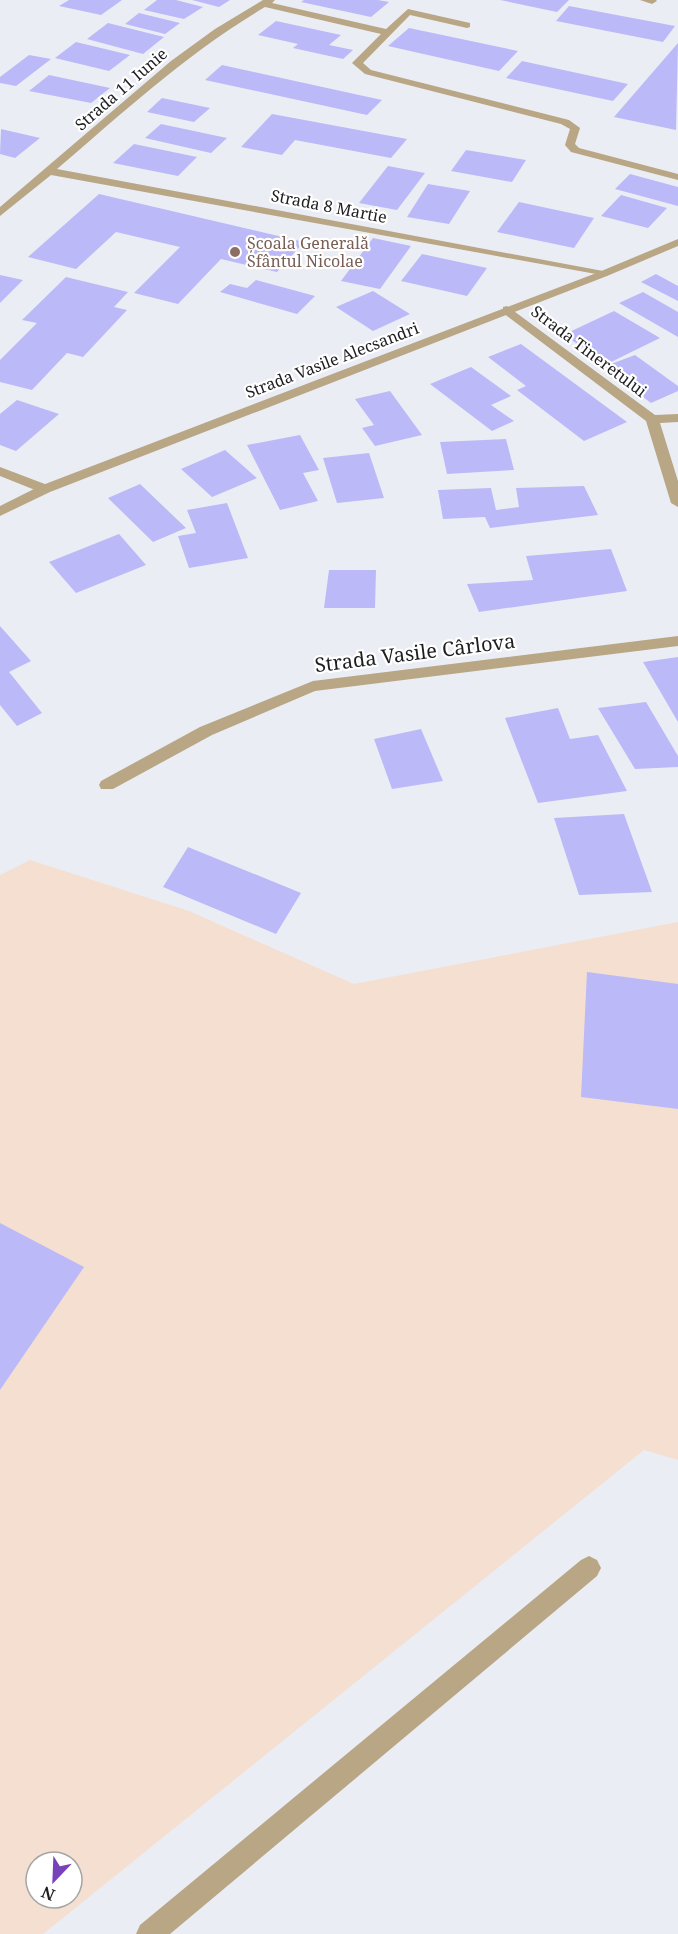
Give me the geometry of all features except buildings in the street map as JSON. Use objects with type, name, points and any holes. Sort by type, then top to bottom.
[{"type":"street","points":[[267,2],[386,32]]},
{"type":"street","name":"Strada 11 Iunie","points":[[0,213],[174,63],[218,31],[267,2]]},
{"type":"street","points":[[468,25],[411,9],[357,63],[368,72],[565,122],[575,128],[570,145],[575,150],[678,177]]},
{"type":"street","name":"Strada 8 Martie","points":[[50,171],[603,274]]},
{"type":"street","name":"Strada Vasile Alecsandri","points":[[0,512],[45,489],[603,274],[678,242]]},
{"type":"street","name":"Strada Tineretului","points":[[507,310],[652,419],[678,504]]},
{"type":"street","name":"Strada Tineretului","points":[[652,419],[678,418]]},
{"type":"street","points":[[0,471],[45,489]]},
{"type":"street","name":"Strada Vasile Cârlova","points":[[107,785],[206,731],[313,686],[678,641]]},
{"type":"street","points":[[149,1934],[589,1568]]},
{"type":"shaded area","points":[[30,860],[189,911],[354,984],[678,922],[678,1460],[644,1450],[84,1901],[84,1850],[24,1850],[24,1910],[73,1910],[43,1934],[0,1934],[0,875]]},
{"type":"place","name":"Școala Generală Sfântul Nicolae","points":[[235,252]]}]
